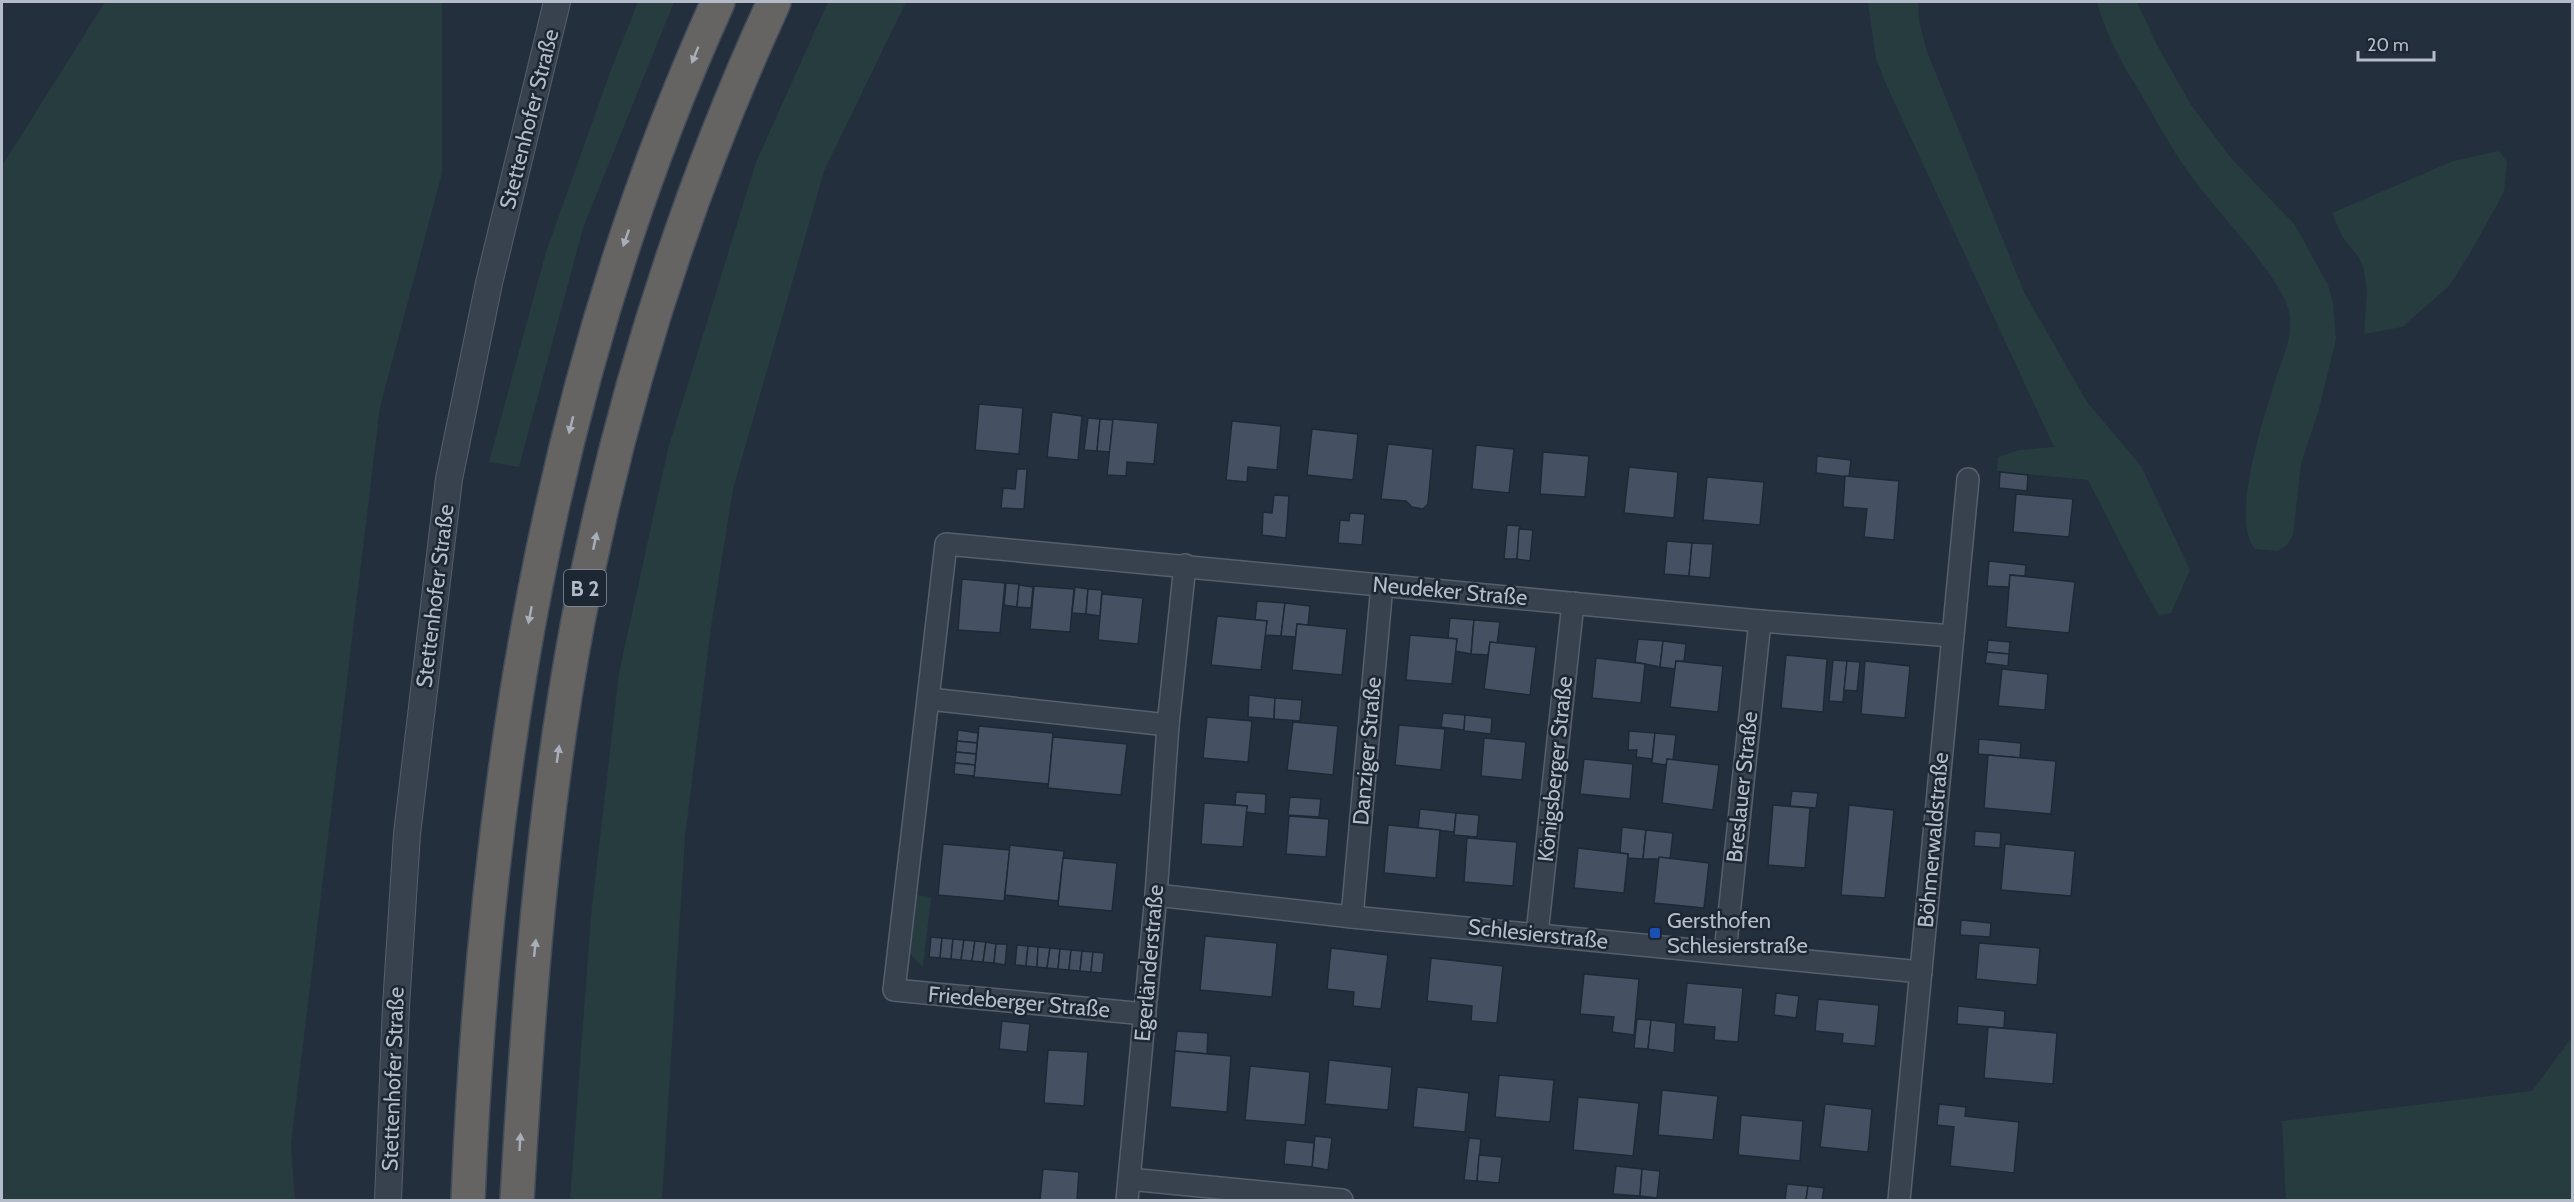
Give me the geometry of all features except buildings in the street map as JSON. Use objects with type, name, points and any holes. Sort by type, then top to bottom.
[{"type":"highway","name":"B 2","points":[[468,1200],[473,1084],[498,822],[519,675],[543,548],[585,371],[611,281],[665,127],[718,2]]},
{"type":"highway","name":"B 2","points":[[517,1200],[528,1020],[550,815],[578,622],[605,495],[640,359],[683,221],[732,95],[774,2]]},
{"type":"street","name":"Stettenhofer Straße","points":[[388,1200],[396,1005],[407,834],[449,479],[489,283],[557,2]]},
{"type":"street","name":"Böhmerwaldstraße","points":[[1899,1200],[1968,479]]},
{"type":"street","name":"Neudeker Straße","points":[[929,699],[946,544],[1760,621],[1953,636]]},
{"type":"street","name":"Egerländerstraße","points":[[1128,1190],[1156,894],[1168,725],[1185,565]]},
{"type":"street","name":"Danziger Straße","points":[[1352,917],[1382,585]]},
{"type":"street","name":"Königsberger Straße","points":[[1537,934],[1573,603]]},
{"type":"street","name":"Breslauer Straße","points":[[1725,953],[1760,621]]},
{"type":"street","points":[[929,699],[1168,725]]},
{"type":"street","name":"Friedeberger Straße","points":[[929,699],[894,990],[1145,1014]]},
{"type":"street","name":"Schlesierstraße","points":[[1156,894],[1352,917],[1921,972]]},
{"type":"street","points":[[1128,1190],[1342,1200]]},
{"type":"green space","points":[[105,2],[442,2],[442,173],[380,407],[291,1144],[295,1200],[2,1200],[2,166]]},
{"type":"green space","points":[[638,2],[674,2],[583,228],[519,467],[489,462],[546,252],[612,67]]},
{"type":"green space","points":[[828,2],[906,2],[824,171],[733,489],[711,627],[685,837],[662,1200],[570,1200],[591,916],[619,673],[668,449],[756,162]]},
{"type":"green space","points":[[1868,2],[1918,2],[1919,20],[1926,49],[2024,292],[2087,402],[2141,466],[2190,570],[2171,613],[2159,615],[2088,480],[1997,471],[1998,457],[2019,450],[2054,447],[1886,84],[1876,59]]},
{"type":"green space","points":[[2097,2],[2137,2],[2157,45],[2191,105],[2231,158],[2295,225],[2328,285],[2333,303],[2336,339],[2319,409],[2301,464],[2293,535],[2286,546],[2278,551],[2255,549],[2248,535],[2247,491],[2258,440],[2289,337],[2289,312],[2284,299],[2263,265],[2197,184],[2169,143],[2117,52],[2105,28]]},
{"type":"green space","points":[[2499,151],[2507,162],[2504,192],[2449,286],[2402,327],[2364,334],[2367,292],[2364,269],[2359,258],[2342,236],[2332,213],[2453,161]]},
{"type":"green space","points":[[916,895],[931,897],[923,967],[908,952]]},
{"type":"green space","points":[[2572,1037],[2572,1200],[2286,1200],[2282,1121],[2532,1091]]},
{"type":"place","name":"Gersthofen Schlesierstraße","points":[[1655,933]]}]
